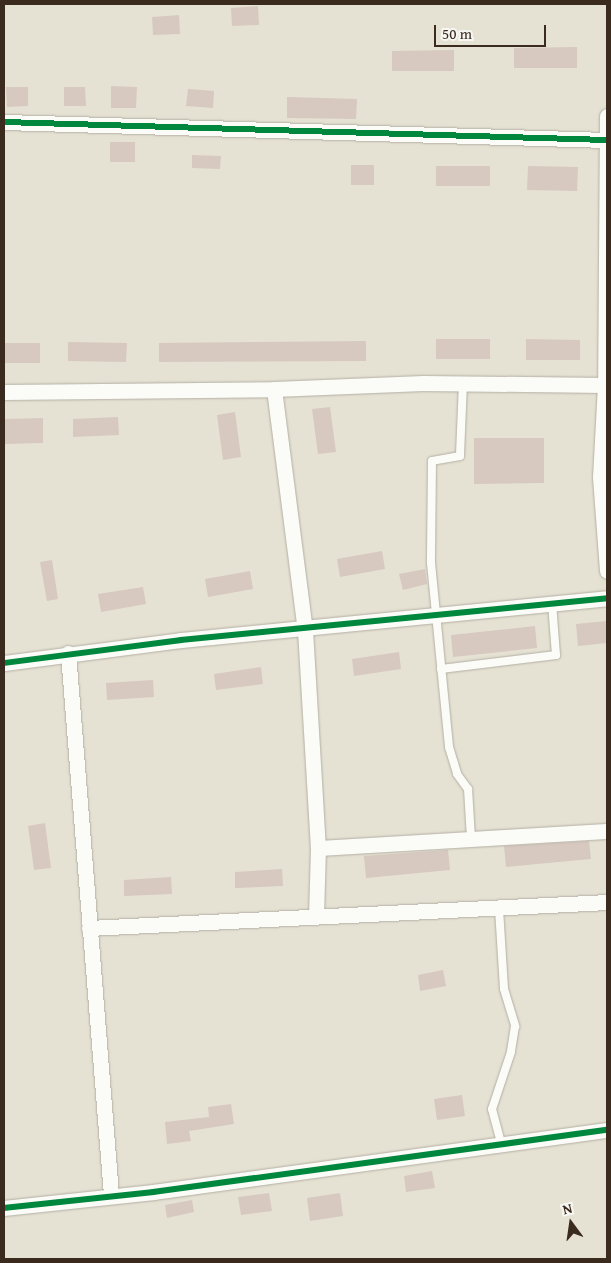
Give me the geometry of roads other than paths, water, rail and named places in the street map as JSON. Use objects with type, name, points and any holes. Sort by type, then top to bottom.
[{"type":"street","points":[[607,116],[605,404],[600,477],[607,572]]},
{"type":"street","points":[[4,122],[607,140]]},
{"type":"street","points":[[4,392],[274,389],[463,383],[605,385]]},
{"type":"street","points":[[274,389],[305,630],[318,848],[316,916]]},
{"type":"street","points":[[4,663],[68,653],[607,598]]},
{"type":"street","points":[[68,653],[111,1195]]},
{"type":"street","points":[[318,848],[607,831]]},
{"type":"street","points":[[89,928],[607,902]]},
{"type":"street","points":[[4,1208],[502,1146],[607,1130]]},
{"type":"lane","points":[[463,383],[460,456],[432,461],[431,563],[449,748],[458,774],[468,789],[472,838]]},
{"type":"lane","points":[[441,669],[556,655],[552,603]]},
{"type":"lane","points":[[500,908],[504,989],[515,1026],[508,1060],[492,1109],[502,1146]]}]
